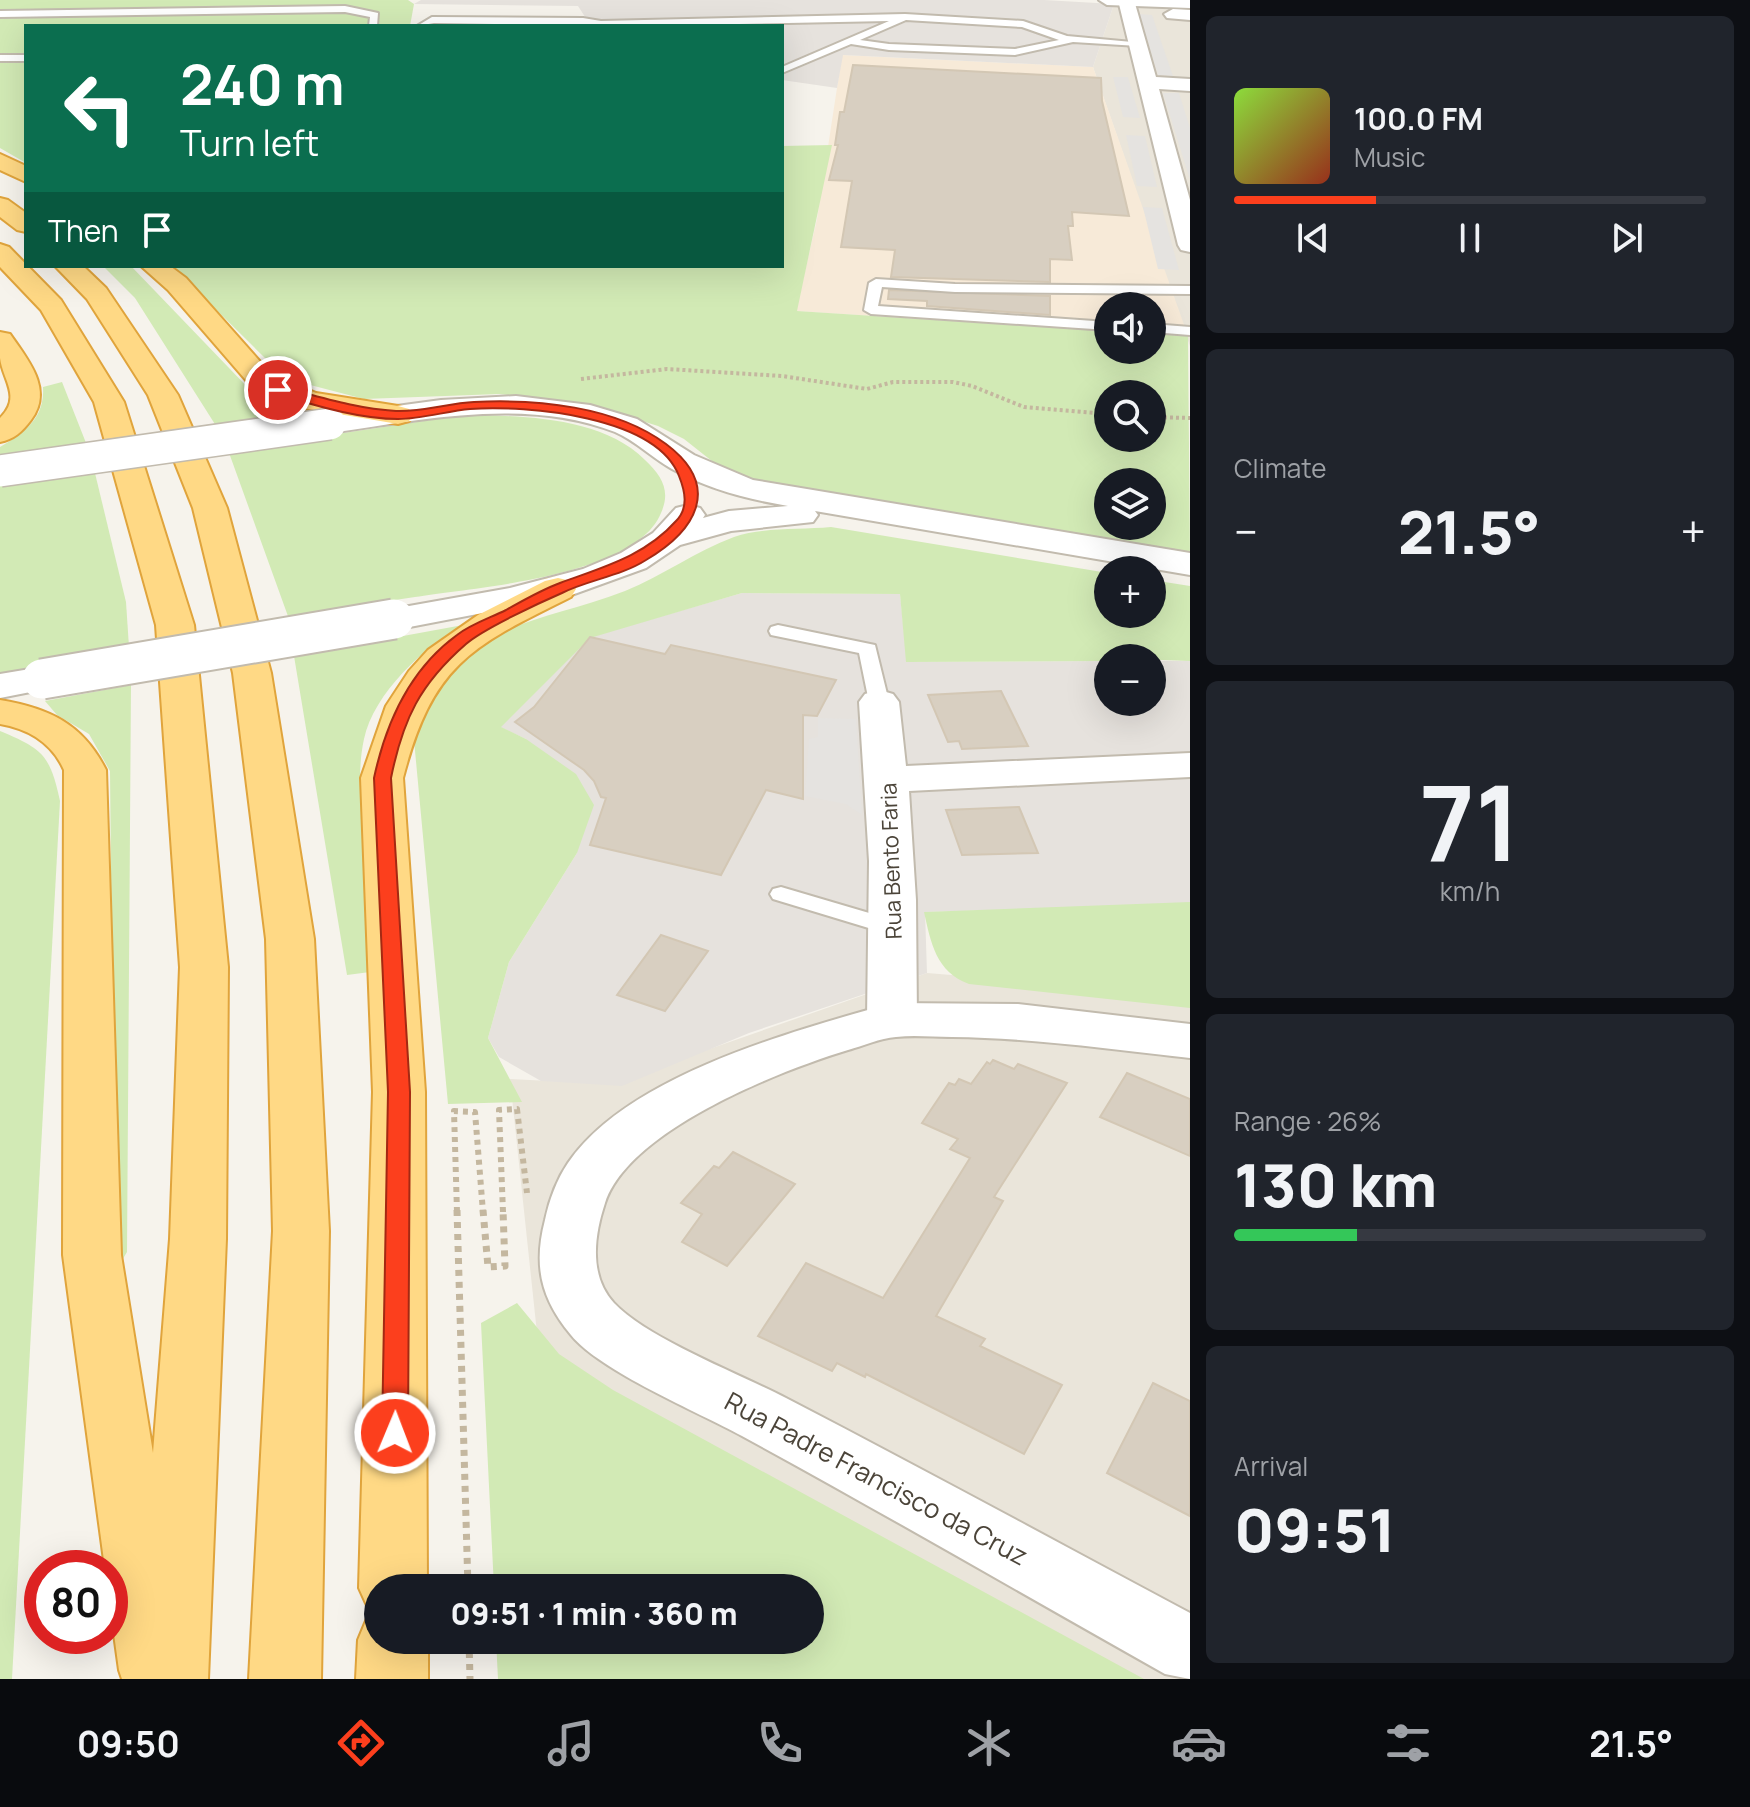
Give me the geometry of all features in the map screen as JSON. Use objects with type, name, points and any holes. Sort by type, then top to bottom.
[{"type":"highway","points":[[0,161],[24,174]]},
{"type":"highway","points":[[0,205],[24,223]]},
{"type":"highway","points":[[0,252],[52,306],[109,402],[175,625],[204,967],[198,1239],[172,1679]]},
{"type":"highway","points":[[70,268],[97,294],[163,395],[210,508],[252,673],[290,939],[301,1231],[285,1679]]},
{"type":"highway","points":[[157,268],[177,284],[261,380],[305,399],[398,415]]},
{"type":"highway","points":[[0,340],[23,375],[27,394],[21,417],[0,433]]},
{"type":"highway","points":[[393,1574],[399,1092],[382,778],[402,710],[417,683],[437,660],[463,638],[558,589]]},
{"type":"highway","points":[[0,712],[36,720],[52,729],[80,756],[85,770],[92,1255],[155,1679]]},
{"type":"highway","points":[[392,1679],[393,1654]]},
{"type":"street","points":[[1107,0],[1190,3]]},
{"type":"street","points":[[1126,0],[1148,83],[1184,192],[1190,245]]},
{"type":"street","points":[[1148,83],[1190,85]]},
{"type":"street","points":[[0,471],[472,405],[539,407],[578,413],[636,431],[680,461],[745,489],[1190,564]]},
{"type":"street","points":[[0,686],[558,589],[639,559],[670,537],[687,518],[692,504],[691,482],[680,461]]},
{"type":"street","points":[[670,537],[744,519],[810,515],[1094,561]]},
{"type":"street","points":[[1166,573],[1190,577]]},
{"type":"street","name":"Rua Bento Faria","points":[[879,702],[889,779],[895,928],[892,1020]]},
{"type":"street","points":[[889,779],[1190,765]]},
{"type":"street","points":[[892,1020],[1018,1021],[1190,1041]]},
{"type":"street","name":"Rua Padre Francisco da Cruz","points":[[892,1020],[793,1049],[681,1099],[651,1117],[611,1150],[588,1176],[576,1206],[566,1249],[574,1294],[594,1321],[621,1343],[764,1417],[1190,1650]]},
{"type":"lane","points":[[0,25],[56,0]]},
{"type":"lane","points":[[0,14],[345,9],[375,15],[373,24]]},
{"type":"lane","points":[[425,24],[432,20],[583,21],[601,24],[924,17],[1023,24],[1072,39],[1138,43]]},
{"type":"lane","points":[[784,69],[900,18]]},
{"type":"lane","points":[[850,41],[889,47],[1015,52],[1072,39]]},
{"type":"lane","points":[[0,58],[24,58]]},
{"type":"lane","points":[[876,283],[1097,311],[871,310],[876,283]]},
{"type":"lane","points":[[1166,295],[1190,290]]},
{"type":"lane","points":[[1166,329],[1190,331]]},
{"type":"lane","points":[[778,631],[868,649],[879,702]]},
{"type":"lane","points":[[781,894],[895,928]]},
{"type":"path","points":[[580,379],[667,369],[782,376],[867,389],[893,382],[953,382],[972,386],[1024,407],[1094,413]]},
{"type":"path","points":[[1166,417],[1190,418]]},
{"type":"path","points":[[468,1574],[454,1111],[475,1112],[488,1267],[505,1266],[499,1110],[517,1109],[528,1201]]},
{"type":"path","points":[[469,1654],[470,1679]]},
{"type":"shaded area","points":[[421,0],[1044,0],[1114,4],[1093,67],[843,55],[837,88],[784,80],[784,24],[590,24],[578,6],[414,4]]},
{"type":"shaded area","points":[[1114,4],[1190,8],[1190,346],[1093,67]]},
{"type":"shaded area","points":[[1139,14],[1152,15],[1173,76],[1158,75]]},
{"type":"shaded area","points":[[842,55],[1093,67],[1188,336],[1166,335],[1166,292],[1094,292],[1094,330],[796,311],[817,219]]},
{"type":"shaded area","points":[[1113,77],[1128,77],[1140,118],[1123,117]]},
{"type":"shaded area","points":[[1163,93],[1179,93],[1190,128],[1190,180]]},
{"type":"shaded area","points":[[1126,135],[1145,136],[1157,187],[1137,186]]},
{"type":"shaded area","points":[[1143,207],[1162,208],[1179,270],[1158,269]]},
{"type":"shaded area","points":[[742,593],[900,594],[907,662],[1094,661],[1094,716],[1166,716],[1166,661],[1190,661],[1190,905],[925,912],[927,973],[749,1033],[622,1086],[541,1081],[499,1057],[488,1038],[509,962],[577,853],[526,739],[500,727],[590,637]]},
{"type":"shaded area","points":[[818,718],[856,719],[862,815],[846,804],[805,796],[809,739],[818,737]]},
{"type":"shaded area","points":[[927,973],[1190,995],[1190,1679],[924,1679],[824,1599],[824,1574],[784,1574],[549,1446],[510,1079],[609,1084]]},
{"type":"green space","points":[[0,0],[408,0],[414,4],[410,24],[24,24],[24,162],[0,148]]},
{"type":"green space","points":[[832,145],[797,311],[1094,330],[1094,364],[1166,364],[1166,335],[1188,336],[1190,558],[760,486],[722,469],[684,439],[658,426],[588,404],[499,394],[364,399],[295,381],[266,359],[174,268],[784,268],[784,146]]},
{"type":"green space","points":[[105,268],[133,268],[254,394],[279,406],[315,415],[218,429],[135,298]]},
{"type":"green space","points":[[62,382],[88,448],[0,461],[0,447],[18,436],[37,416],[43,387]]},
{"type":"green space","points":[[484,415],[569,423],[610,436],[645,460],[660,478],[665,491],[661,513],[645,535],[620,552],[588,565],[513,583],[289,619],[228,450],[444,418]]},
{"type":"green space","points":[[94,469],[126,602],[129,647],[0,673],[0,482]]},
{"type":"green space","points":[[831,527],[1094,571],[1094,628],[1166,628],[1166,582],[1190,586],[1190,661],[1166,660],[1166,644],[1094,644],[1094,661],[906,662],[900,594],[742,593],[590,638],[501,727],[526,739],[576,774],[594,805],[577,853],[509,962],[488,1038],[522,1102],[448,1104],[414,740],[430,700],[450,671],[472,650],[497,634],[625,591],[734,537],[769,530]]},
{"type":"green space","points":[[463,625],[432,646],[389,689],[378,705],[364,739],[360,775],[370,972],[347,975],[294,656]]},
{"type":"green space","points":[[131,685],[127,1252],[115,1272],[110,771],[89,734],[57,715],[45,701]]},
{"type":"green space","points":[[0,731],[35,749],[48,763],[60,801],[12,1679],[0,1679]]},
{"type":"green space","points":[[1190,902],[1190,1008],[969,984],[958,979],[942,964],[924,912]]},
{"type":"green space","points":[[517,1303],[559,1354],[613,1390],[1144,1679],[498,1679],[497,1654],[824,1654],[824,1574],[493,1574],[481,1323]]},
{"type":"building","points":[[853,65],[1101,78],[1102,101],[1129,216],[1072,212],[1073,226],[1068,226],[1072,260],[1050,259],[1050,282],[891,277],[895,250],[841,247],[852,181],[829,180],[838,145],[835,145],[840,112],[844,112]]},
{"type":"building","points":[[889,290],[1050,296],[1050,315],[927,306],[927,301],[888,299]]},
{"type":"building","points":[[590,637],[665,654],[671,645],[836,680],[817,716],[803,715],[803,799],[766,790],[721,875],[590,845],[606,798],[601,797],[594,781],[584,770],[515,722],[534,707]]},
{"type":"building","points":[[1001,691],[1028,746],[962,749],[959,741],[948,742],[928,695]]},
{"type":"building","points":[[1019,807],[1038,853],[962,855],[946,810]]},
{"type":"building","points":[[661,935],[708,951],[665,1011],[617,995]]},
{"type":"building","points":[[993,1060],[1014,1069],[1018,1064],[1067,1083],[994,1197],[1003,1201],[936,1316],[985,1339],[980,1346],[1062,1385],[1024,1454],[866,1374],[865,1377],[837,1363],[832,1371],[758,1336],[806,1263],[883,1298],[970,1158],[950,1149],[958,1139],[922,1123],[949,1083],[955,1085],[959,1079],[971,1084],[987,1062],[990,1064]]},
{"type":"building","points":[[1127,1073],[1190,1099],[1190,1156],[1100,1117]]},
{"type":"building","points":[[733,1152],[795,1184],[727,1266],[682,1242],[702,1214],[681,1203],[714,1166],[719,1168]]},
{"type":"building","points":[[1153,1383],[1190,1401],[1190,1516],[1107,1473]]},
{"type":"route","points":[[278,390],[314,402],[398,415],[472,405],[539,407],[603,418],[647,436],[680,461],[691,482],[693,494],[687,518],[670,537],[639,559],[558,589],[463,638],[437,660],[417,683],[391,739],[382,778],[399,1092],[395,1433]]}]
